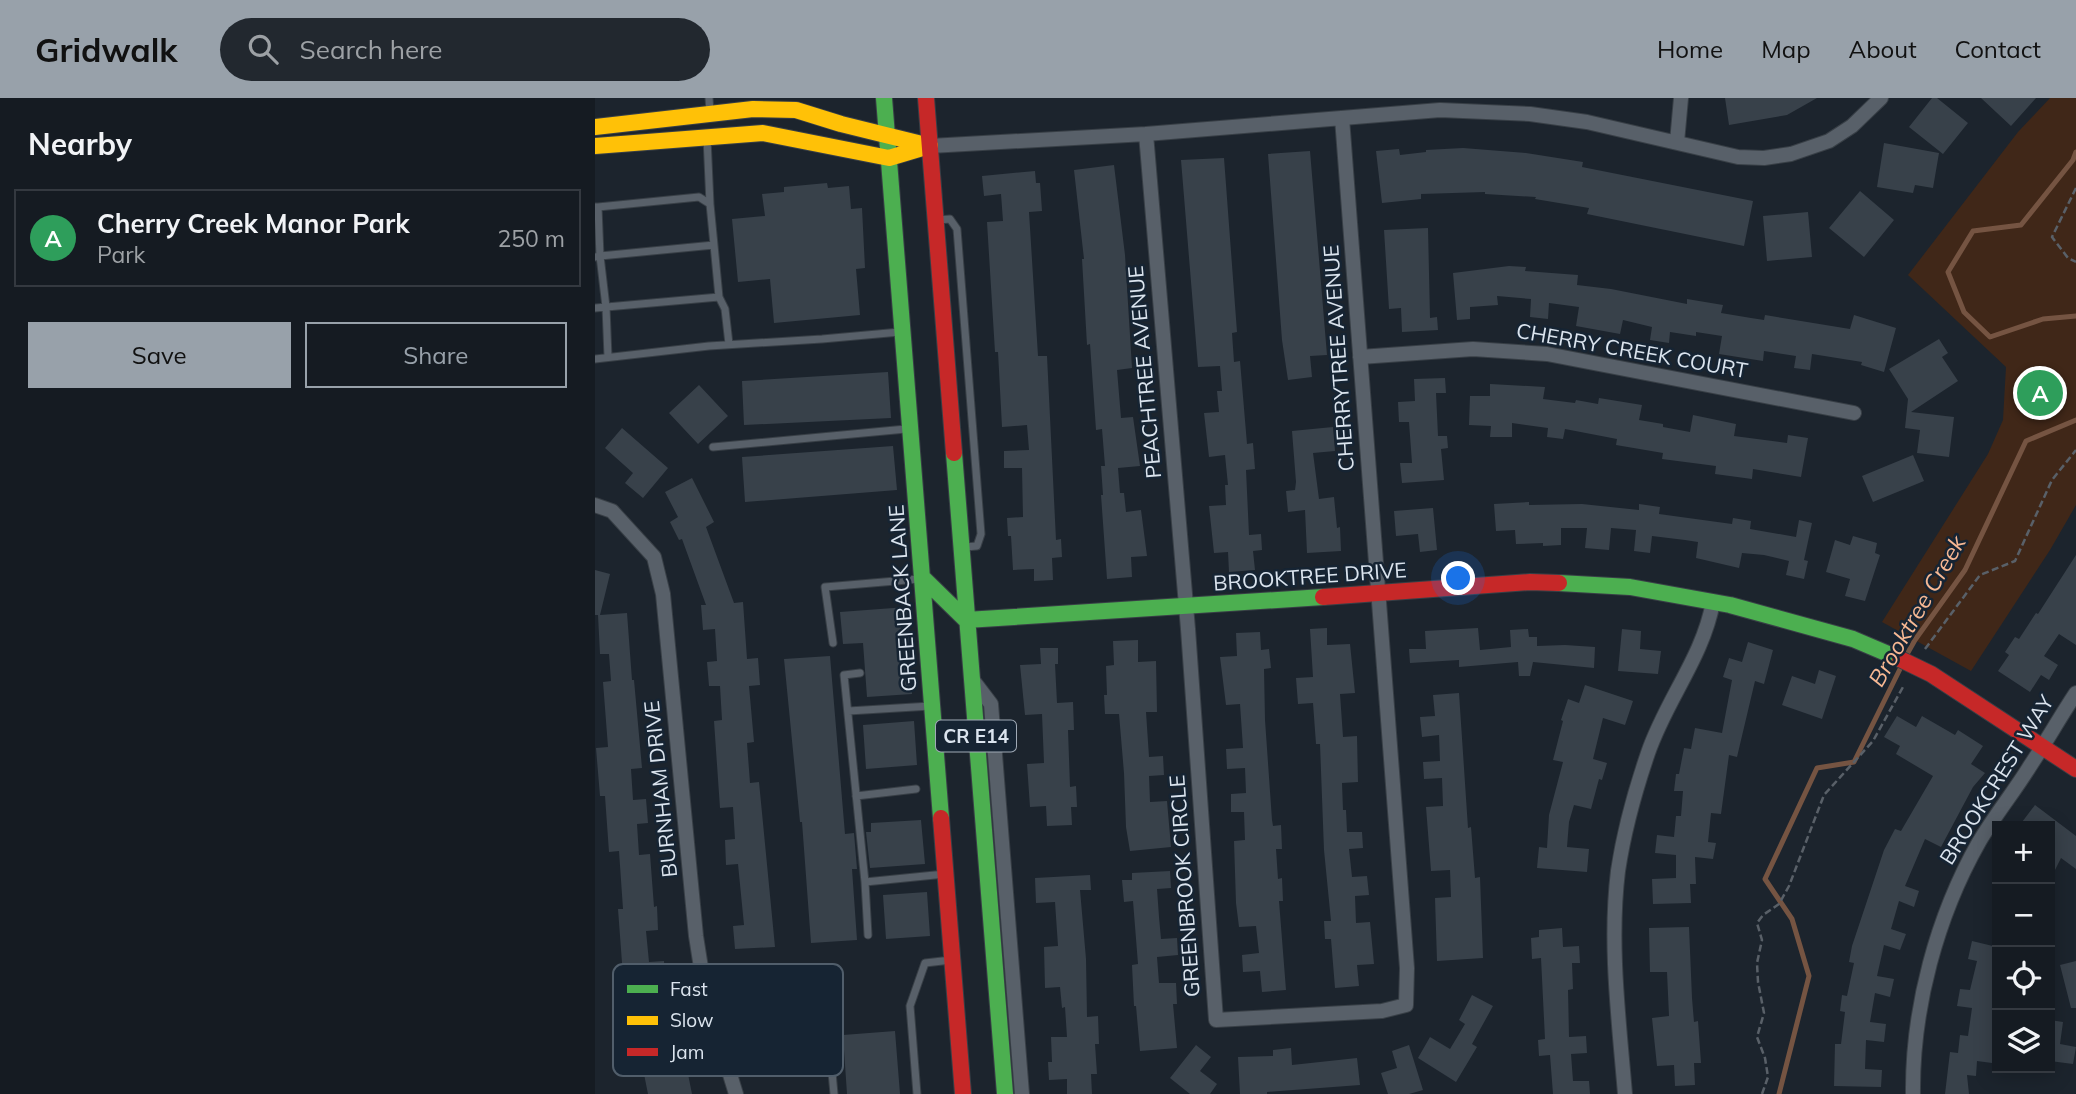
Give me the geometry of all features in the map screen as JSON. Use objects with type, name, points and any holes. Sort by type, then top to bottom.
[{"type":"main road","name":"GREENBACK LANE","points":[[884,98],[963,1094]]},
{"type":"main road","name":"CR E14","points":[[926,98],[1005,1094]]},
{"type":"main road","points":[[595,127],[710,105],[796,110],[841,124],[930,145]]},
{"type":"main road","points":[[595,146],[762,133],[889,158],[930,145]]},
{"type":"main road","points":[[923,578],[966,620]]},
{"type":"main road","name":"BROOKTREE DRIVE","points":[[966,620],[1530,582],[1630,587],[1713,602],[1817,628],[1881,649],[1931,674],[2076,769]]},
{"type":"street","points":[[1677,142],[1681,98]]},
{"type":"street","points":[[930,145],[1146,134],[1440,110],[1517,113],[1587,122],[1738,157],[1765,158],[1791,154],[1829,141],[1852,126],[1881,98]]},
{"type":"street","name":"CHERRYTREE AVENUE","points":[[1342,118],[1378,593]]},
{"type":"street","name":"PEACHTREE AVENUE","points":[[1146,134],[1186,607]]},
{"type":"street","name":"CHERRY CREEK COURT","points":[[1360,357],[1473,349],[1547,354],[1854,413]]},
{"type":"street","name":"BURNHAM DRIVE","points":[[595,505],[612,511],[654,557],[663,594],[700,964]]},
{"type":"street","name":"GREENBROOK CIRCLE","points":[[1186,607],[1216,1020],[1382,1011],[1406,1005],[1408,968],[1378,593]]},
{"type":"street","points":[[1625,1094],[1615,943],[1615,902],[1625,834],[1649,751],[1696,656],[1709,622],[1713,602]]},
{"type":"street","points":[[971,678],[991,704],[1022,1094]]},
{"type":"street","name":"BROOKCREST WAY","points":[[1913,1094],[1917,1034],[1923,998],[1931,962],[1948,910],[1978,844],[2076,693]]},
{"type":"street","name":"BURNHAM DRIVE","points":[[730,1076],[736,1094]]},
{"type":"lane","points":[[707,137],[719,297],[726,309],[729,344]]},
{"type":"lane","points":[[608,358],[606,307],[598,256],[597,207],[699,197],[710,204]]},
{"type":"lane","points":[[598,256],[715,245]]},
{"type":"lane","points":[[595,307],[719,297]]},
{"type":"lane","points":[[595,359],[729,344],[904,331]]},
{"type":"lane","points":[[713,447],[911,428]]},
{"type":"lane","points":[[833,643],[825,587],[923,578]]},
{"type":"lane","points":[[860,673],[844,675],[868,935]]},
{"type":"lane","points":[[848,711],[933,706]]},
{"type":"lane","points":[[856,796],[916,789]]},
{"type":"lane","points":[[865,882],[945,874]]},
{"type":"lane","points":[[917,1094],[910,1006],[925,963],[952,960]]},
{"type":"lane","points":[[832,1076],[834,1094]]},
{"type":"path","points":[[2076,188],[2052,237],[2068,258],[2076,262]]},
{"type":"path","points":[[1925,649],[1980,575],[2015,561],[2052,480],[2076,450]]},
{"type":"path","points":[[1762,1094],[1768,1077],[1765,1058],[1757,1037],[1764,1013],[1757,963],[1762,940],[1757,923],[1763,915],[1779,904],[1789,886],[1824,795],[1873,741],[1903,687]]},
{"type":"shaded area","points":[[2050,98],[2076,98],[2076,505],[1971,671],[1882,622],[1988,454],[2003,420],[2006,367],[1908,275],[2018,132]]},
{"type":"building","points":[[1725,98],[1817,98],[1787,115],[1729,125]]},
{"type":"building","points":[[1932,98],[1937,98],[1968,123],[1943,154],[1909,127]]},
{"type":"building","points":[[1981,98],[2036,98],[2011,126]]},
{"type":"building","points":[[1884,143],[1939,153],[1933,188],[1915,185],[1913,193],[1877,187]]},
{"type":"building","points":[[1463,148],[1526,153],[1583,162],[1582,167],[1753,201],[1744,246],[1587,214],[1589,208],[1535,199],[1536,197],[1485,192],[1421,194],[1421,199],[1382,203],[1376,151],[1399,149],[1400,155]]},
{"type":"building","points":[[1310,151],[1327,355],[1310,356],[1312,377],[1288,380],[1282,340],[1268,154]]},
{"type":"building","points":[[1224,158],[1237,332],[1232,333],[1234,362],[1240,361],[1247,444],[1253,443],[1255,469],[1246,470],[1249,535],[1261,534],[1262,550],[1253,551],[1255,570],[1229,572],[1228,552],[1214,553],[1209,506],[1226,505],[1225,485],[1228,485],[1225,455],[1209,457],[1204,413],[1219,412],[1217,391],[1222,391],[1220,366],[1198,367],[1181,160]]},
{"type":"building","points":[[1114,165],[1125,255],[1132,368],[1117,370],[1121,418],[1133,417],[1140,466],[1118,468],[1120,493],[1124,493],[1126,512],[1141,510],[1147,556],[1131,557],[1132,577],[1107,579],[1101,495],[1101,466],[1105,466],[1102,429],[1096,430],[1090,344],[1087,345],[1084,259],[1074,170]]},
{"type":"building","points":[[1035,171],[1036,183],[1040,183],[1042,211],[1029,212],[1038,356],[1047,356],[1056,540],[1061,539],[1062,557],[1052,558],[1053,580],[1034,581],[1034,569],[1013,570],[1011,536],[1008,536],[1007,518],[1023,517],[1022,468],[1004,468],[1004,451],[1029,450],[1027,425],[1002,427],[987,222],[1003,221],[1001,194],[984,196],[982,176]]},
{"type":"building","points":[[827,183],[828,188],[849,186],[851,209],[862,208],[865,268],[856,269],[860,315],[774,323],[770,279],[738,282],[732,219],[765,216],[762,194],[784,192],[784,187]]},
{"type":"building","points":[[1860,191],[1894,220],[1864,257],[1829,228]]},
{"type":"building","points":[[1808,212],[1812,257],[1767,261],[1763,216]]},
{"type":"building","points":[[1428,228],[1430,318],[1437,317],[1438,330],[1402,332],[1401,308],[1389,309],[1384,230]]},
{"type":"building","points":[[1509,266],[1526,267],[1525,271],[1578,275],[1577,285],[1687,304],[1687,299],[1723,305],[1721,313],[1751,318],[1764,320],[1765,315],[1850,329],[1854,315],[1896,328],[1884,372],[1861,365],[1862,362],[1812,354],[1810,370],[1794,368],[1796,356],[1764,351],[1763,361],[1719,354],[1722,336],[1670,332],[1669,343],[1650,340],[1652,327],[1623,320],[1620,334],[1576,326],[1579,307],[1549,303],[1548,319],[1530,317],[1531,299],[1497,296],[1498,305],[1470,307],[1470,319],[1457,320],[1453,273]]},
{"type":"building","points":[[1939,339],[1948,353],[1942,357],[1958,381],[1911,412],[1954,417],[1949,457],[1917,453],[1920,430],[1905,428],[1908,399],[1889,369]]},
{"type":"building","points":[[888,372],[891,418],[744,425],[742,381]]},
{"type":"building","points":[[1445,378],[1446,393],[1436,393],[1438,436],[1447,436],[1448,448],[1441,449],[1444,480],[1402,483],[1400,463],[1412,463],[1409,422],[1399,422],[1398,402],[1415,401],[1414,379]]},
{"type":"building","points":[[1490,384],[1545,387],[1543,399],[1598,404],[1599,398],[1642,405],[1639,420],[1690,432],[1693,415],[1736,424],[1734,436],[1787,443],[1788,435],[1808,438],[1801,477],[1753,469],[1752,479],[1715,474],[1716,466],[1662,459],[1663,453],[1616,445],[1617,439],[1565,429],[1563,439],[1547,437],[1548,428],[1512,423],[1512,437],[1490,437],[1491,426],[1469,425],[1470,396],[1490,396]]},
{"type":"building","points":[[699,385],[728,416],[698,444],[669,413]]},
{"type":"building","points":[[1333,427],[1335,451],[1313,453],[1319,499],[1334,497],[1341,551],[1307,553],[1305,510],[1288,512],[1286,491],[1295,490],[1296,482],[1292,431]]},
{"type":"building","points":[[622,428],[668,468],[643,498],[625,483],[633,473],[605,448]]},
{"type":"building","points":[[893,446],[897,490],[745,502],[742,457]]},
{"type":"building","points":[[1913,455],[1924,481],[1873,502],[1862,476]]},
{"type":"building","points":[[692,478],[714,522],[706,527],[734,603],[743,602],[747,659],[758,658],[760,685],[749,686],[754,742],[747,743],[750,783],[759,782],[775,947],[735,949],[733,926],[744,925],[738,864],[726,865],[725,840],[735,839],[733,807],[720,808],[714,721],[722,720],[720,686],[709,686],[707,662],[717,661],[715,629],[703,630],[701,605],[706,605],[682,539],[679,540],[670,522],[678,517],[665,492]]},
{"type":"building","points":[[1529,502],[1529,505],[1582,504],[1639,510],[1639,504],[1660,507],[1659,514],[1732,524],[1733,518],[1751,521],[1750,529],[1796,537],[1799,520],[1812,523],[1804,560],[1808,561],[1804,579],[1786,575],[1789,561],[1764,555],[1742,553],[1739,568],[1696,558],[1698,542],[1652,536],[1650,553],[1634,551],[1636,530],[1611,528],[1609,550],[1585,548],[1587,528],[1561,528],[1561,545],[1516,544],[1515,530],[1496,531],[1494,504]]},
{"type":"building","points":[[1433,508],[1437,550],[1420,552],[1418,534],[1396,536],[1394,511]]},
{"type":"building","points":[[1853,536],[1877,543],[1875,553],[1880,555],[1865,601],[1845,596],[1850,579],[1826,572],[1835,540],[1850,545]]},
{"type":"building","points":[[2076,555],[2076,645],[2059,634],[2044,656],[2058,665],[2049,680],[2041,675],[2030,692],[1998,671],[2009,655],[2005,652],[2015,637],[2019,639],[2036,613],[2038,614]]},
{"type":"building","points":[[595,570],[610,574],[600,615],[627,613],[642,768],[631,769],[633,800],[646,799],[648,823],[637,824],[639,855],[650,854],[654,907],[657,906],[658,930],[646,931],[649,962],[664,961],[664,964],[622,964],[618,909],[623,909],[619,851],[609,852],[605,796],[600,796],[596,748],[608,747],[603,682],[611,681],[609,654],[600,654],[598,615],[595,615]]},
{"type":"building","points":[[907,607],[912,694],[867,697],[863,643],[843,644],[840,612]]},
{"type":"building","points":[[1327,628],[1327,645],[1350,644],[1355,693],[1340,694],[1343,737],[1357,736],[1358,782],[1342,783],[1343,810],[1346,810],[1347,832],[1362,832],[1363,848],[1349,849],[1352,877],[1367,876],[1369,895],[1355,896],[1356,923],[1370,922],[1374,964],[1357,965],[1359,986],[1335,988],[1331,939],[1325,939],[1324,921],[1331,921],[1324,850],[1320,744],[1316,744],[1313,703],[1298,704],[1296,678],[1313,677],[1310,629]]},
{"type":"building","points":[[1478,628],[1480,650],[1511,647],[1510,630],[1528,629],[1529,637],[1537,637],[1537,646],[1595,647],[1594,668],[1533,662],[1530,676],[1519,676],[1518,662],[1459,667],[1459,660],[1410,663],[1409,649],[1426,649],[1425,631]]},
{"type":"building","points":[[1622,629],[1641,631],[1640,649],[1661,651],[1658,674],[1618,671]]},
{"type":"building","points":[[1260,632],[1261,650],[1269,649],[1271,668],[1264,669],[1265,720],[1272,820],[1273,826],[1281,825],[1282,849],[1276,849],[1278,879],[1282,878],[1283,901],[1279,901],[1286,990],[1262,992],[1260,971],[1243,972],[1242,955],[1259,953],[1256,926],[1239,927],[1234,841],[1245,840],[1244,812],[1231,812],[1231,794],[1246,793],[1245,768],[1227,769],[1226,749],[1243,748],[1240,704],[1226,705],[1220,657],[1237,656],[1236,633]]},
{"type":"building","points":[[1138,640],[1138,662],[1156,661],[1157,712],[1146,712],[1149,757],[1163,756],[1164,775],[1149,776],[1150,802],[1167,801],[1171,847],[1130,851],[1119,714],[1105,714],[1104,695],[1107,695],[1106,666],[1114,665],[1113,641]]},
{"type":"building","points":[[1748,642],[1773,650],[1764,684],[1755,681],[1737,757],[1729,755],[1721,814],[1711,813],[1708,842],[1716,843],[1713,859],[1695,857],[1696,884],[1690,884],[1691,903],[1653,904],[1652,879],[1676,878],[1676,855],[1655,853],[1657,835],[1674,837],[1676,816],[1681,816],[1683,791],[1674,791],[1684,748],[1691,749],[1695,728],[1722,733],[1732,680],[1723,677],[1729,658],[1742,662]]},
{"type":"building","points":[[1040,648],[1058,648],[1058,664],[1055,664],[1057,703],[1073,702],[1074,730],[1068,730],[1070,787],[1076,786],[1077,807],[1071,807],[1072,825],[1047,826],[1046,806],[1030,807],[1027,764],[1044,763],[1042,714],[1025,715],[1020,665],[1041,664]]},
{"type":"building","points":[[830,656],[845,834],[854,833],[857,869],[852,869],[857,940],[811,943],[802,822],[784,659]]},
{"type":"building","points":[[1819,670],[1836,676],[1822,719],[1782,705],[1792,676],[1815,684]]},
{"type":"building","points":[[1585,685],[1633,701],[1625,725],[1603,718],[1593,759],[1607,763],[1602,780],[1599,779],[1591,809],[1574,805],[1569,822],[1567,847],[1589,849],[1587,872],[1537,868],[1539,847],[1547,848],[1549,815],[1563,762],[1553,760],[1563,721],[1561,720],[1568,699],[1579,703]]},
{"type":"building","points":[[1459,693],[1468,828],[1471,827],[1475,878],[1480,877],[1483,958],[1437,961],[1435,898],[1451,897],[1450,870],[1431,871],[1426,807],[1443,806],[1442,778],[1424,779],[1423,762],[1440,761],[1439,735],[1422,737],[1420,717],[1435,716],[1433,695]]},
{"type":"building","points":[[1897,716],[1916,727],[1922,716],[1955,735],[1958,730],[1983,746],[1971,764],[1985,773],[1973,787],[1941,847],[1925,839],[1905,886],[1919,891],[1914,907],[1899,901],[1891,929],[1906,934],[1900,950],[1884,945],[1877,976],[1894,979],[1890,997],[1875,993],[1870,1022],[1886,1024],[1884,1042],[1866,1040],[1865,1069],[1882,1070],[1881,1087],[1834,1086],[1835,1044],[1841,1044],[1845,1012],[1840,1011],[1842,995],[1847,996],[1854,963],[1849,962],[1852,946],[1884,850],[1895,829],[1901,831],[1933,776],[1896,754],[1900,746],[1884,737]]},
{"type":"building","points":[[914,721],[917,765],[866,769],[863,725]]},
{"type":"building","points":[[2035,805],[2076,836],[2076,869],[2061,858],[2055,870],[2055,821],[2023,821]]},
{"type":"building","points":[[921,820],[925,864],[870,868],[866,832],[871,832],[871,823]]},
{"type":"building","points":[[1170,871],[1171,888],[1157,889],[1161,939],[1177,938],[1178,955],[1157,957],[1159,983],[1176,983],[1177,1004],[1173,1004],[1177,1048],[1140,1051],[1132,965],[1138,964],[1133,901],[1124,902],[1122,880],[1132,880],[1132,873]]},
{"type":"building","points":[[1090,875],[1091,890],[1080,890],[1086,959],[1087,1017],[1098,1016],[1099,1044],[1095,1044],[1097,1074],[1091,1074],[1092,1094],[1067,1094],[1067,1079],[1049,1080],[1048,1062],[1052,1062],[1051,1037],[1067,1037],[1065,1007],[1062,1008],[1060,987],[1045,988],[1044,947],[1058,946],[1055,902],[1036,903],[1035,878]]},
{"type":"building","points":[[927,892],[930,936],[886,939],[883,895]]},
{"type":"building","points":[[1689,927],[1694,1022],[1698,1021],[1701,1063],[1694,1063],[1695,1085],[1675,1086],[1674,1065],[1657,1066],[1652,1018],[1669,1016],[1667,972],[1650,972],[1649,928]]},
{"type":"building","points":[[1562,928],[1563,947],[1579,946],[1580,963],[1572,963],[1573,989],[1568,990],[1569,1037],[1586,1036],[1587,1053],[1571,1054],[1573,1081],[1589,1081],[1590,1094],[1553,1094],[1550,1055],[1539,1056],[1538,1040],[1545,1039],[1541,958],[1532,959],[1531,938],[1539,937],[1539,930]]},
{"type":"building","points":[[1972,941],[1992,946],[1992,1063],[1977,1061],[1976,1076],[1967,1075],[1969,1094],[1945,1094],[1950,1052],[1958,1053],[1960,1035],[1968,1036],[1972,1008],[1957,1006],[1960,989],[1970,990],[1977,961],[1968,959]]},
{"type":"building","points":[[2076,961],[2076,1008],[2071,1008],[2060,965]]},
{"type":"building","points":[[1472,995],[1493,1006],[1472,1044],[1477,1047],[1456,1082],[1418,1058],[1430,1037],[1450,1049],[1465,1024],[1459,1020]]},
{"type":"building","points":[[2055,1021],[2063,1022],[2060,1044],[2076,1047],[2073,1064],[2055,1062]]},
{"type":"building","points":[[895,1031],[900,1094],[847,1094],[843,1035]]},
{"type":"building","points":[[1196,1045],[1211,1057],[1200,1071],[1217,1084],[1210,1094],[1190,1094],[1170,1078]]},
{"type":"building","points":[[1409,1045],[1423,1090],[1409,1094],[1388,1094],[1381,1073],[1397,1068],[1392,1051]]},
{"type":"building","points":[[1291,1048],[1292,1065],[1357,1058],[1360,1085],[1240,1094],[1238,1057],[1273,1056],[1273,1050]]},
{"type":"building","points":[[644,1076],[688,1076],[692,1094],[648,1094]]},
{"type":"waterway","name":"Brooktree Creek","points":[[2076,152],[2073,160],[2021,225],[1973,231],[1948,272],[1964,312],[1990,337],[2043,319],[2076,316]]},
{"type":"waterway","name":"Brooktree Creek","points":[[1906,656],[1965,570],[2026,441],[2076,420]]},
{"type":"waterway","name":"Brooktree Creek","points":[[1779,1094],[1809,976],[1792,919],[1765,879],[1817,768],[1854,762],[1902,665]]},
{"type":"traffic: fast","points":[[884,98],[941,818]]},
{"type":"traffic: fast","points":[[954,453],[1005,1094]]},
{"type":"traffic: fast","points":[[923,578],[966,620]]},
{"type":"traffic: fast","points":[[1559,583],[1630,587],[1730,605],[1853,639],[1900,659]]},
{"type":"traffic: fast","points":[[966,620],[1323,597]]},
{"type":"traffic: slow","points":[[595,127],[753,109],[796,110],[930,146]]},
{"type":"traffic: slow","points":[[595,146],[763,133],[889,158],[929,146]]},
{"type":"traffic: jam","points":[[926,98],[954,453]]},
{"type":"traffic: jam","points":[[1323,597],[1530,582],[1559,583]]},
{"type":"traffic: jam","points":[[1900,659],[1931,674],[2076,769]]},
{"type":"traffic: jam","points":[[941,818],[963,1094]]},
{"type":"place","name":"Cherry Creek Manor Park","points":[[2040,393]]}]
